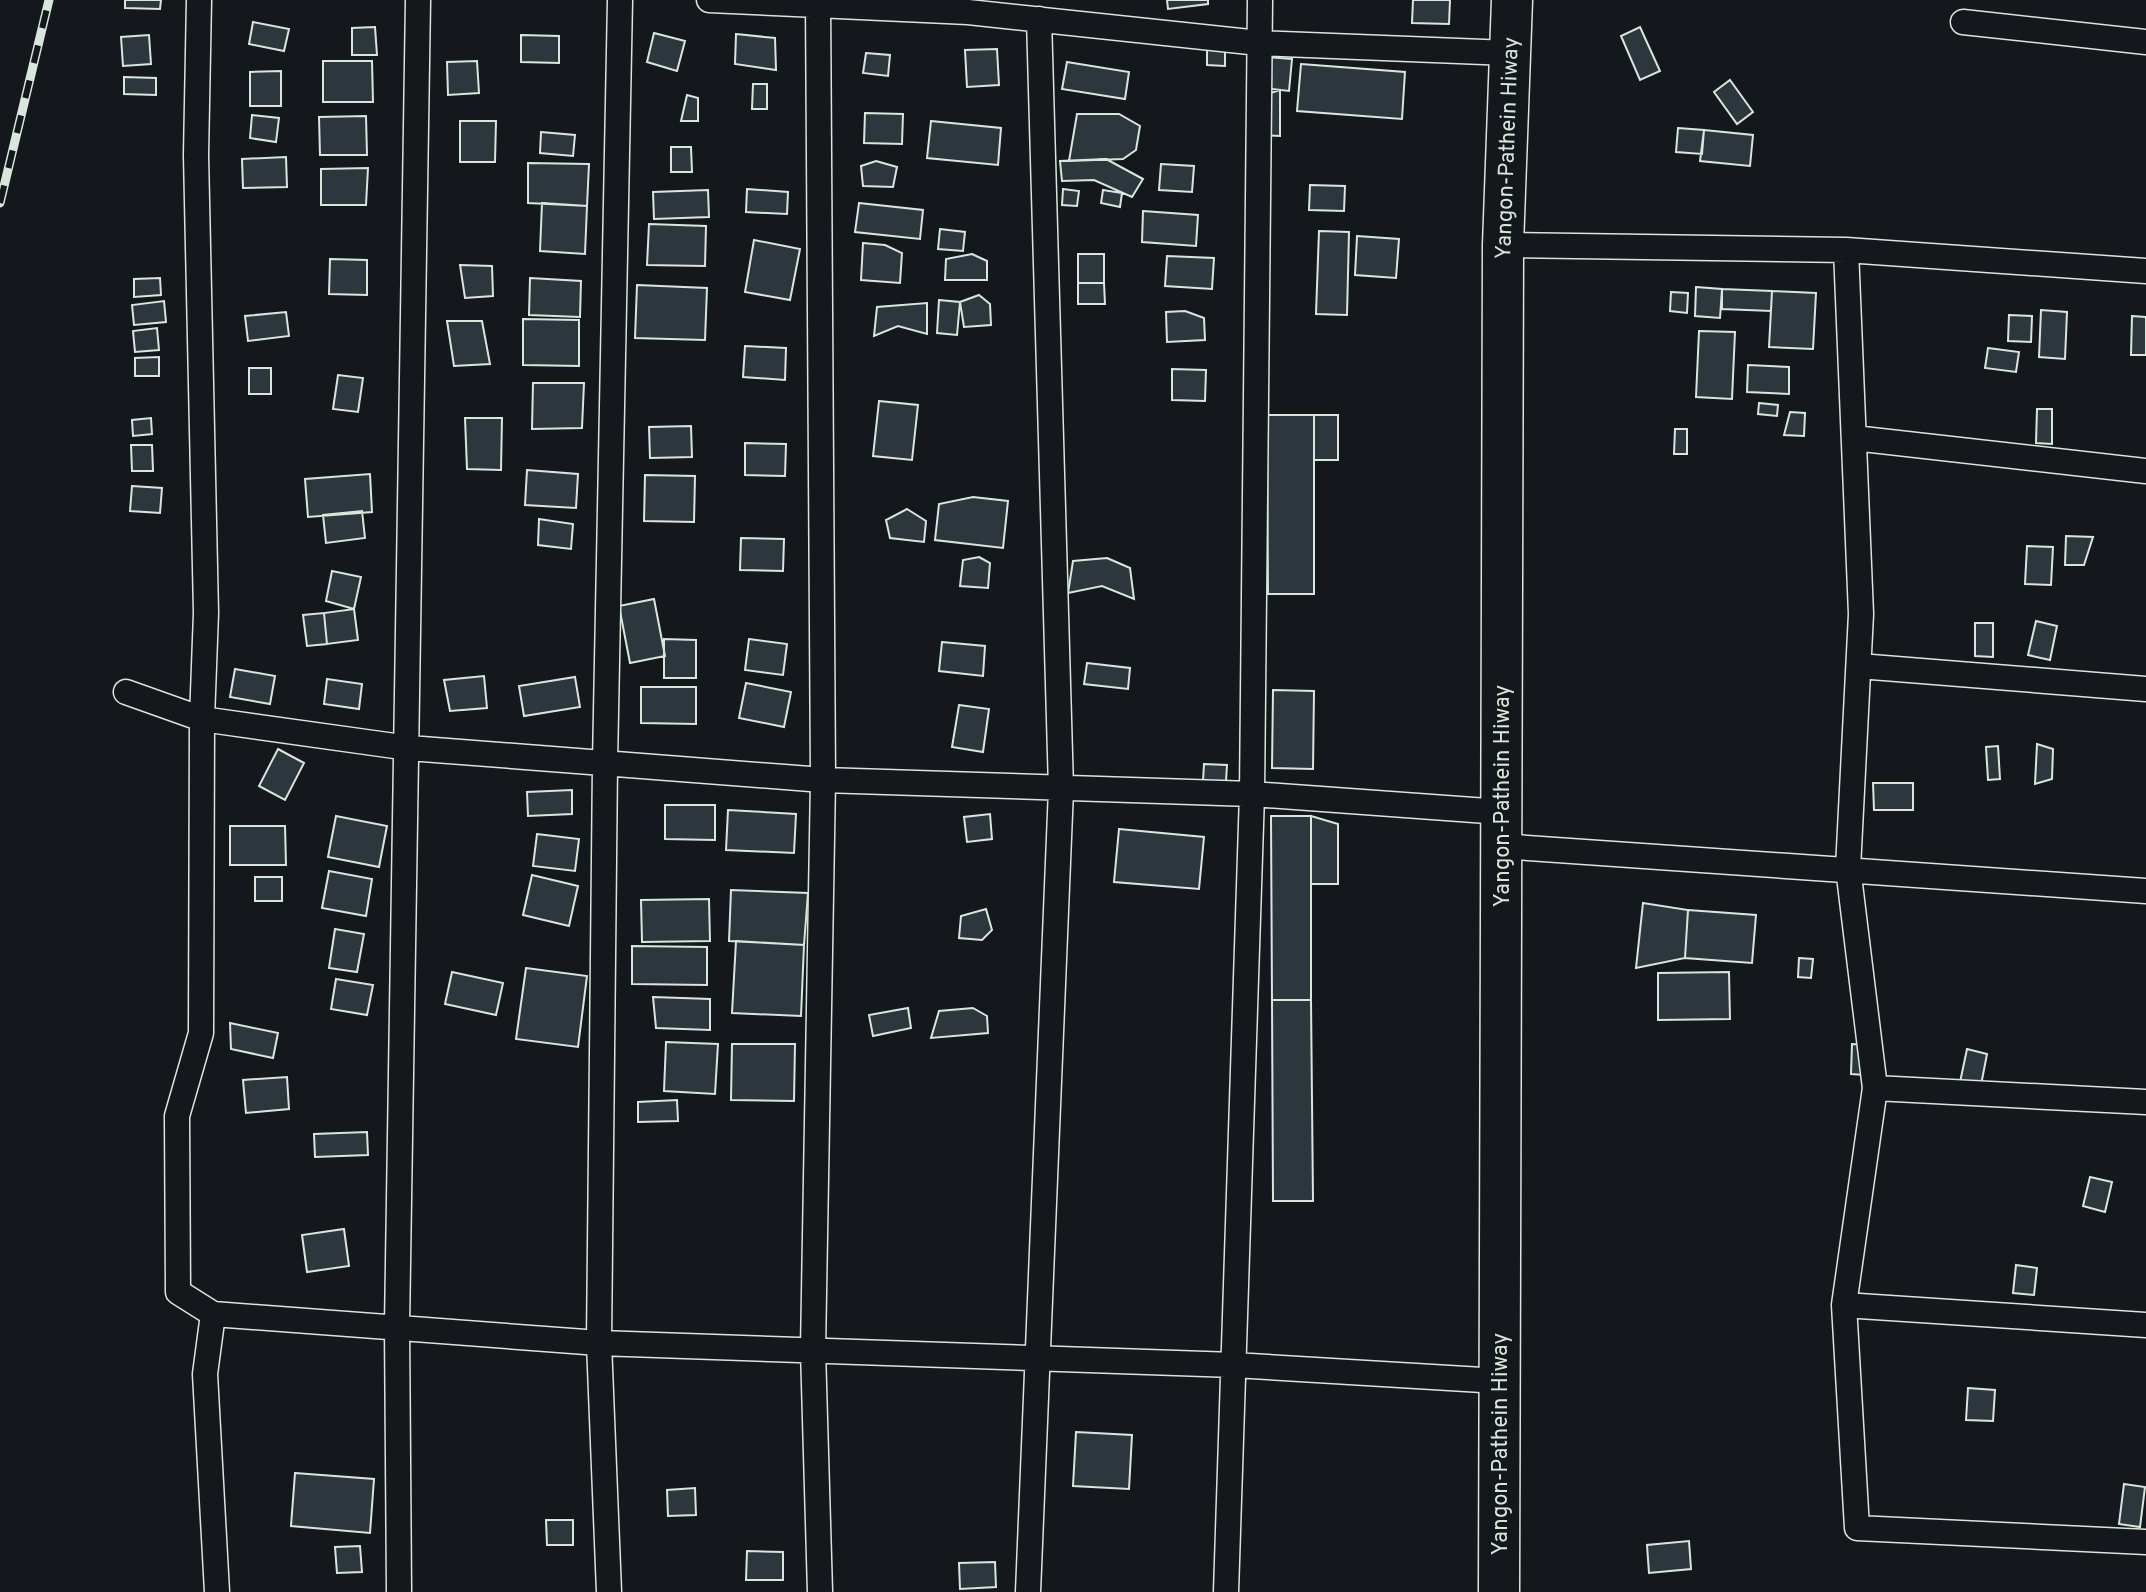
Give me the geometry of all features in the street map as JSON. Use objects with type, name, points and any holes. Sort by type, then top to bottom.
[{"type":"highway","name":"Yangon-Pathein Hiway","points":[[1499,1592],[1503,245],[1512,0]]},
{"type":"street","points":[[199,0],[196,155],[206,613],[202,719],[201,1033],[177,1116],[178,1292],[213,1314],[599,1343],[1234,1365],[1499,1381]]},
{"type":"street","points":[[399,1592],[397,1326],[409,748],[418,0]]},
{"type":"street","points":[[609,1592],[599,1343],[605,763],[620,0]]},
{"type":"street","points":[[709,0],[818,2],[1039,19],[1259,43],[1509,53]]},
{"type":"street","points":[[1226,1592],[1252,794],[1260,0]]},
{"type":"street","points":[[818,2],[823,780],[813,1350],[820,1592]]},
{"type":"street","points":[[1028,1592],[1061,789],[1039,19]]},
{"type":"street","points":[[1963,22],[2146,42]]},
{"type":"street","points":[[1503,245],[1846,250],[2146,271]]},
{"type":"street","points":[[1846,250],[1861,614],[1848,868],[1875,1088],[1844,1305],[1857,1528],[2146,1542]]},
{"type":"street","points":[[1854,438],[2146,471]]},
{"type":"street","points":[[1859,666],[2146,689]]},
{"type":"street","points":[[126,692],[202,719],[409,748],[823,780],[1252,794],[1500,829],[1848,868],[2146,891]]},
{"type":"street","points":[[1875,1088],[2146,1102]]},
{"type":"street","points":[[1844,1305],[2146,1325]]},
{"type":"street","points":[[213,1314],[205,1374],[217,1592]]},
{"type":"building","points":[[125,0],[161,0],[160,9],[125,8]]},
{"type":"building","points":[[1167,0],[1208,0],[1208,4],[1168,9]]},
{"type":"building","points":[[1413,0],[1450,0],[1449,24],[1412,23]]},
{"type":"building","points":[[253,22],[289,29],[284,51],[249,44]]},
{"type":"building","points":[[375,27],[377,55],[352,55],[352,28]]},
{"type":"building","points":[[1640,27],[1660,71],[1640,80],[1621,36]]},
{"type":"building","points":[[654,33],[685,41],[677,71],[647,62]]},
{"type":"building","points":[[736,34],[775,38],[776,70],[735,64]]},
{"type":"building","points":[[149,35],[151,64],[123,66],[121,37]]},
{"type":"building","points":[[521,35],[559,36],[559,63],[521,62]]},
{"type":"building","points":[[1207,40],[1225,45],[1225,66],[1207,65]]},
{"type":"building","points":[[997,49],[999,85],[967,87],[965,50]]},
{"type":"building","points":[[866,53],[890,55],[888,76],[863,73]]},
{"type":"building","points":[[1266,57],[1292,59],[1289,91],[1263,88]]},
{"type":"building","points":[[323,61],[372,61],[373,102],[323,102]]},
{"type":"building","points":[[477,61],[479,93],[448,95],[447,62]]},
{"type":"building","points":[[1067,62],[1129,72],[1125,99],[1062,89]]},
{"type":"building","points":[[1301,64],[1405,72],[1402,119],[1297,111]]},
{"type":"building","points":[[281,71],[281,106],[250,106],[250,72]]},
{"type":"building","points":[[124,77],[156,78],[156,95],[124,94]]},
{"type":"building","points":[[1730,80],[1753,112],[1737,124],[1714,92]]},
{"type":"building","points":[[753,84],[767,84],[767,109],[752,109]]},
{"type":"building","points":[[1280,90],[1280,136],[1261,135],[1261,96]]},
{"type":"building","points":[[687,95],[698,98],[698,121],[681,121]]},
{"type":"building","points":[[865,113],[903,114],[902,144],[864,143]]},
{"type":"building","points":[[1077,114],[1119,114],[1140,126],[1136,150],[1123,159],[1069,161]]},
{"type":"building","points":[[252,115],[279,118],[276,142],[250,138]]},
{"type":"building","points":[[366,116],[367,155],[320,155],[319,117]]},
{"type":"building","points":[[460,121],[496,121],[495,162],[460,162]]},
{"type":"building","points":[[931,121],[1001,128],[998,165],[927,158]]},
{"type":"building","points":[[1678,128],[1704,130],[1702,154],[1676,152]]},
{"type":"building","points":[[1704,130],[1753,135],[1750,166],[1700,161]]},
{"type":"building","points":[[541,132],[575,135],[573,156],[540,153]]},
{"type":"building","points":[[671,147],[691,147],[692,172],[671,172]]},
{"type":"building","points":[[286,157],[287,187],[243,188],[242,159]]},
{"type":"building","points":[[1106,159],[1143,179],[1132,197],[1094,180],[1062,181],[1060,161]]},
{"type":"building","points":[[876,161],[897,167],[893,187],[863,186],[861,166]]},
{"type":"building","points":[[528,163],[589,164],[587,206],[528,203]]},
{"type":"building","points":[[1161,164],[1194,166],[1192,192],[1159,190]]},
{"type":"building","points":[[368,168],[366,205],[321,205],[321,169]]},
{"type":"building","points":[[1310,185],[1345,186],[1344,211],[1309,210]]},
{"type":"building","points":[[747,189],[788,192],[787,214],[746,212]]},
{"type":"building","points":[[1063,189],[1079,191],[1077,206],[1062,205]]},
{"type":"building","points":[[708,190],[709,217],[654,219],[653,192]]},
{"type":"building","points":[[1103,190],[1122,193],[1120,207],[1101,203]]},
{"type":"building","points":[[542,203],[587,206],[585,254],[540,251]]},
{"type":"building","points":[[859,203],[923,210],[920,239],[855,232]]},
{"type":"building","points":[[1143,211],[1198,215],[1196,246],[1142,242]]},
{"type":"building","points":[[649,224],[706,226],[705,266],[647,265]]},
{"type":"building","points":[[940,229],[965,232],[963,251],[938,249]]},
{"type":"building","points":[[1319,231],[1349,232],[1347,315],[1316,314]]},
{"type":"building","points":[[1357,236],[1399,239],[1396,278],[1355,275]]},
{"type":"building","points":[[754,240],[800,249],[790,300],[745,292]]},
{"type":"building","points":[[863,243],[885,245],[902,253],[900,283],[861,280]]},
{"type":"building","points":[[972,254],[987,261],[987,280],[945,280],[946,259]]},
{"type":"building","points":[[1078,254],[1104,254],[1104,283],[1078,283]]},
{"type":"building","points":[[1167,256],[1214,258],[1212,289],[1165,286]]},
{"type":"building","points":[[330,259],[367,260],[367,295],[329,294]]},
{"type":"building","points":[[460,265],[492,266],[493,296],[465,298]]},
{"type":"building","points":[[160,278],[161,295],[134,297],[134,279]]},
{"type":"building","points":[[530,278],[581,281],[580,317],[529,315]]},
{"type":"building","points":[[1078,283],[1104,283],[1105,304],[1078,304]]},
{"type":"building","points":[[637,285],[707,288],[705,340],[635,338]]},
{"type":"building","points":[[1696,287],[1722,289],[1720,318],[1695,316]]},
{"type":"building","points":[[1722,289],[1772,291],[1771,311],[1722,309]]},
{"type":"building","points":[[1772,291],[1816,293],[1813,349],[1769,347]]},
{"type":"building","points":[[1671,292],[1688,293],[1687,313],[1670,311]]},
{"type":"building","points":[[979,295],[990,304],[991,325],[964,327],[960,302]]},
{"type":"building","points":[[939,300],[960,302],[957,335],[937,333]]},
{"type":"building","points":[[164,301],[166,322],[134,325],[132,305]]},
{"type":"building","points":[[927,303],[927,334],[898,326],[874,336],[877,307]]},
{"type":"building","points":[[2041,310],[2067,312],[2065,359],[2039,357]]},
{"type":"building","points":[[1185,311],[1204,318],[1205,340],[1167,342],[1166,312]]},
{"type":"building","points":[[286,312],[289,336],[248,341],[245,316]]},
{"type":"building","points":[[2009,315],[2032,316],[2031,342],[2008,341]]},
{"type":"building","points":[[2132,316],[2146,317],[2146,355],[2131,355]]},
{"type":"building","points":[[523,319],[579,320],[579,366],[523,365]]},
{"type":"building","points":[[447,321],[482,321],[490,364],[454,366]]},
{"type":"building","points":[[157,328],[159,350],[135,352],[133,331]]},
{"type":"building","points":[[1699,331],[1735,332],[1732,399],[1696,397]]},
{"type":"building","points":[[745,346],[786,348],[785,380],[743,377]]},
{"type":"building","points":[[1988,348],[2019,352],[2016,372],[1985,368]]},
{"type":"building","points":[[159,357],[159,376],[135,376],[135,358]]},
{"type":"building","points":[[1748,365],[1789,367],[1789,394],[1747,392]]},
{"type":"building","points":[[249,368],[271,368],[271,394],[249,394]]},
{"type":"building","points":[[1172,369],[1206,370],[1205,401],[1172,400]]},
{"type":"building","points":[[338,375],[363,378],[358,412],[333,409]]},
{"type":"building","points":[[533,383],[584,383],[582,428],[532,429]]},
{"type":"building","points":[[879,401],[918,405],[912,460],[873,456]]},
{"type":"building","points":[[1759,403],[1778,405],[1777,416],[1758,414]]},
{"type":"building","points":[[2037,409],[2052,409],[2052,444],[2036,443]]},
{"type":"building","points":[[1790,412],[1805,413],[1804,436],[1784,435]]},
{"type":"building","points":[[1267,415],[1314,415],[1314,594],[1268,594]]},
{"type":"building","points":[[1314,415],[1338,415],[1338,460],[1314,460]]},
{"type":"building","points":[[151,418],[152,434],[133,436],[132,420]]},
{"type":"building","points":[[465,418],[502,418],[501,470],[467,469]]},
{"type":"building","points":[[691,426],[692,457],[650,458],[649,427]]},
{"type":"building","points":[[1675,429],[1687,429],[1687,454],[1674,454]]},
{"type":"building","points":[[745,443],[786,444],[785,476],[745,475]]},
{"type":"building","points":[[131,445],[152,445],[153,471],[132,471]]},
{"type":"building","points":[[527,470],[578,474],[576,508],[525,505]]},
{"type":"building","points":[[370,474],[372,512],[308,517],[305,479]]},
{"type":"building","points":[[645,475],[695,476],[694,522],[644,521]]},
{"type":"building","points":[[132,486],[162,488],[160,513],[130,511]]},
{"type":"building","points":[[973,497],[1008,501],[1003,548],[935,540],[939,504]]},
{"type":"building","points":[[907,509],[926,521],[924,542],[890,538],[886,520]]},
{"type":"building","points":[[362,511],[365,538],[326,543],[323,515]]},
{"type":"building","points":[[539,519],[573,524],[571,549],[538,545]]},
{"type":"building","points":[[2066,536],[2093,537],[2084,565],[2065,565]]},
{"type":"building","points":[[741,538],[784,539],[783,571],[740,570]]},
{"type":"building","points":[[2027,546],[2053,547],[2051,585],[2025,584]]},
{"type":"building","points":[[979,557],[990,563],[988,588],[960,586],[963,560]]},
{"type":"building","points":[[1107,558],[1130,568],[1134,599],[1102,586],[1068,593],[1073,561]]},
{"type":"building","points":[[332,571],[361,577],[354,609],[326,601]]},
{"type":"building","points":[[654,599],[665,656],[630,663],[619,606]]},
{"type":"building","points":[[354,609],[358,640],[327,644],[324,613]]},
{"type":"building","points":[[324,613],[327,644],[307,646],[303,615]]},
{"type":"building","points":[[2036,621],[2057,626],[2050,660],[2028,655]]},
{"type":"building","points":[[1975,623],[1993,623],[1993,657],[1975,656]]},
{"type":"building","points":[[664,639],[696,640],[696,678],[664,678]]},
{"type":"building","points":[[749,639],[787,644],[783,675],[745,670]]},
{"type":"building","points":[[942,642],[985,646],[983,676],[939,671]]},
{"type":"building","points":[[1087,663],[1130,668],[1128,689],[1084,684]]},
{"type":"building","points":[[235,669],[275,676],[270,704],[230,697]]},
{"type":"building","points":[[484,676],[487,708],[450,711],[444,680]]},
{"type":"building","points":[[575,677],[580,707],[524,716],[519,686]]},
{"type":"building","points":[[327,679],[362,684],[359,709],[324,704]]},
{"type":"building","points":[[746,683],[791,692],[784,727],[739,718]]},
{"type":"building","points":[[641,687],[696,687],[696,724],[641,723]]},
{"type":"building","points":[[1273,690],[1314,691],[1313,769],[1272,768]]},
{"type":"building","points":[[959,705],[989,709],[983,752],[952,747]]},
{"type":"building","points":[[2037,744],[2053,749],[2052,779],[2035,784]]},
{"type":"building","points":[[1998,746],[2000,779],[1988,780],[1986,747]]},
{"type":"building","points":[[278,749],[304,763],[285,800],[259,786]]},
{"type":"building","points":[[1204,764],[1227,765],[1226,781],[1203,781]]},
{"type":"building","points":[[1873,783],[1913,783],[1913,810],[1874,810]]},
{"type":"building","points":[[572,790],[572,814],[528,816],[527,792]]},
{"type":"building","points":[[665,805],[715,805],[715,840],[665,839]]},
{"type":"building","points":[[728,810],[796,814],[794,853],[726,850]]},
{"type":"building","points":[[990,814],[992,839],[967,842],[964,817]]},
{"type":"building","points":[[336,816],[387,826],[379,867],[328,857]]},
{"type":"building","points":[[1271,816],[1311,816],[1311,1000],[1272,1000]]},
{"type":"building","points":[[1311,816],[1338,824],[1338,884],[1311,884]]},
{"type":"building","points":[[230,826],[285,826],[286,865],[230,865]]},
{"type":"building","points":[[1119,829],[1204,837],[1199,889],[1114,882]]},
{"type":"building","points":[[537,834],[579,839],[575,871],[533,866]]},
{"type":"building","points":[[329,871],[372,879],[366,916],[322,908]]},
{"type":"building","points":[[532,875],[578,886],[569,926],[523,915]]},
{"type":"building","points":[[255,877],[282,877],[282,901],[255,901]]},
{"type":"building","points":[[731,890],[808,893],[804,945],[729,941]]},
{"type":"building","points":[[709,899],[710,941],[642,942],[641,900]]},
{"type":"building","points":[[1643,903],[1688,910],[1685,958],[1636,968]]},
{"type":"building","points":[[986,909],[992,930],[982,940],[959,938],[961,916]]},
{"type":"building","points":[[1688,910],[1756,915],[1752,963],[1685,958]]},
{"type":"building","points":[[335,929],[364,934],[357,972],[329,968]]},
{"type":"building","points":[[736,941],[804,945],[801,1016],[732,1013]]},
{"type":"building","points":[[632,946],[707,947],[707,985],[632,984]]},
{"type":"building","points":[[1799,958],[1813,959],[1811,978],[1798,977]]},
{"type":"building","points":[[526,968],[587,976],[578,1047],[516,1039]]},
{"type":"building","points":[[452,972],[503,983],[496,1015],[445,1004]]},
{"type":"building","points":[[1729,972],[1730,1019],[1658,1020],[1658,973]]},
{"type":"building","points":[[336,979],[373,985],[367,1015],[331,1009]]},
{"type":"building","points":[[653,997],[710,999],[710,1030],[656,1028]]},
{"type":"building","points":[[1272,1000],[1311,1000],[1313,1201],[1273,1201]]},
{"type":"building","points":[[908,1008],[911,1028],[873,1036],[869,1015]]},
{"type":"building","points":[[973,1008],[987,1016],[988,1033],[931,1038],[939,1011]]},
{"type":"building","points":[[230,1023],[278,1033],[273,1058],[231,1049]]},
{"type":"building","points":[[666,1042],[718,1044],[715,1094],[664,1091]]},
{"type":"building","points":[[732,1044],[795,1044],[794,1101],[731,1100]]},
{"type":"building","points":[[1852,1044],[1867,1045],[1865,1075],[1851,1074]]},
{"type":"building","points":[[1967,1049],[1987,1054],[1981,1085],[1959,1087]]},
{"type":"building","points":[[287,1077],[289,1109],[246,1113],[243,1080]]},
{"type":"building","points":[[677,1100],[678,1121],[638,1122],[638,1102]]},
{"type":"building","points":[[367,1132],[368,1155],[315,1157],[314,1134]]},
{"type":"building","points":[[2090,1177],[2112,1182],[2105,1212],[2083,1206]]},
{"type":"building","points":[[344,1229],[349,1266],[307,1272],[302,1235]]},
{"type":"building","points":[[2016,1265],[2037,1268],[2034,1295],[2013,1293]]},
{"type":"building","points":[[1968,1388],[1995,1390],[1993,1421],[1966,1420]]},
{"type":"building","points":[[1076,1432],[1132,1435],[1129,1489],[1073,1486]]},
{"type":"building","points":[[295,1473],[374,1479],[370,1533],[291,1526]]},
{"type":"building","points":[[2124,1484],[2145,1487],[2140,1527],[2119,1524]]},
{"type":"building","points":[[695,1488],[696,1515],[668,1516],[667,1490]]},
{"type":"building","points":[[546,1520],[573,1520],[573,1545],[547,1545]]},
{"type":"building","points":[[1689,1541],[1691,1569],[1649,1573],[1647,1545]]},
{"type":"building","points":[[360,1546],[362,1572],[337,1573],[335,1547]]},
{"type":"building","points":[[747,1551],[783,1552],[783,1580],[746,1580]]},
{"type":"building","points":[[995,1562],[996,1587],[960,1589],[959,1563]]},
{"type":"railway","points":[[0,203],[49,0]]}]
